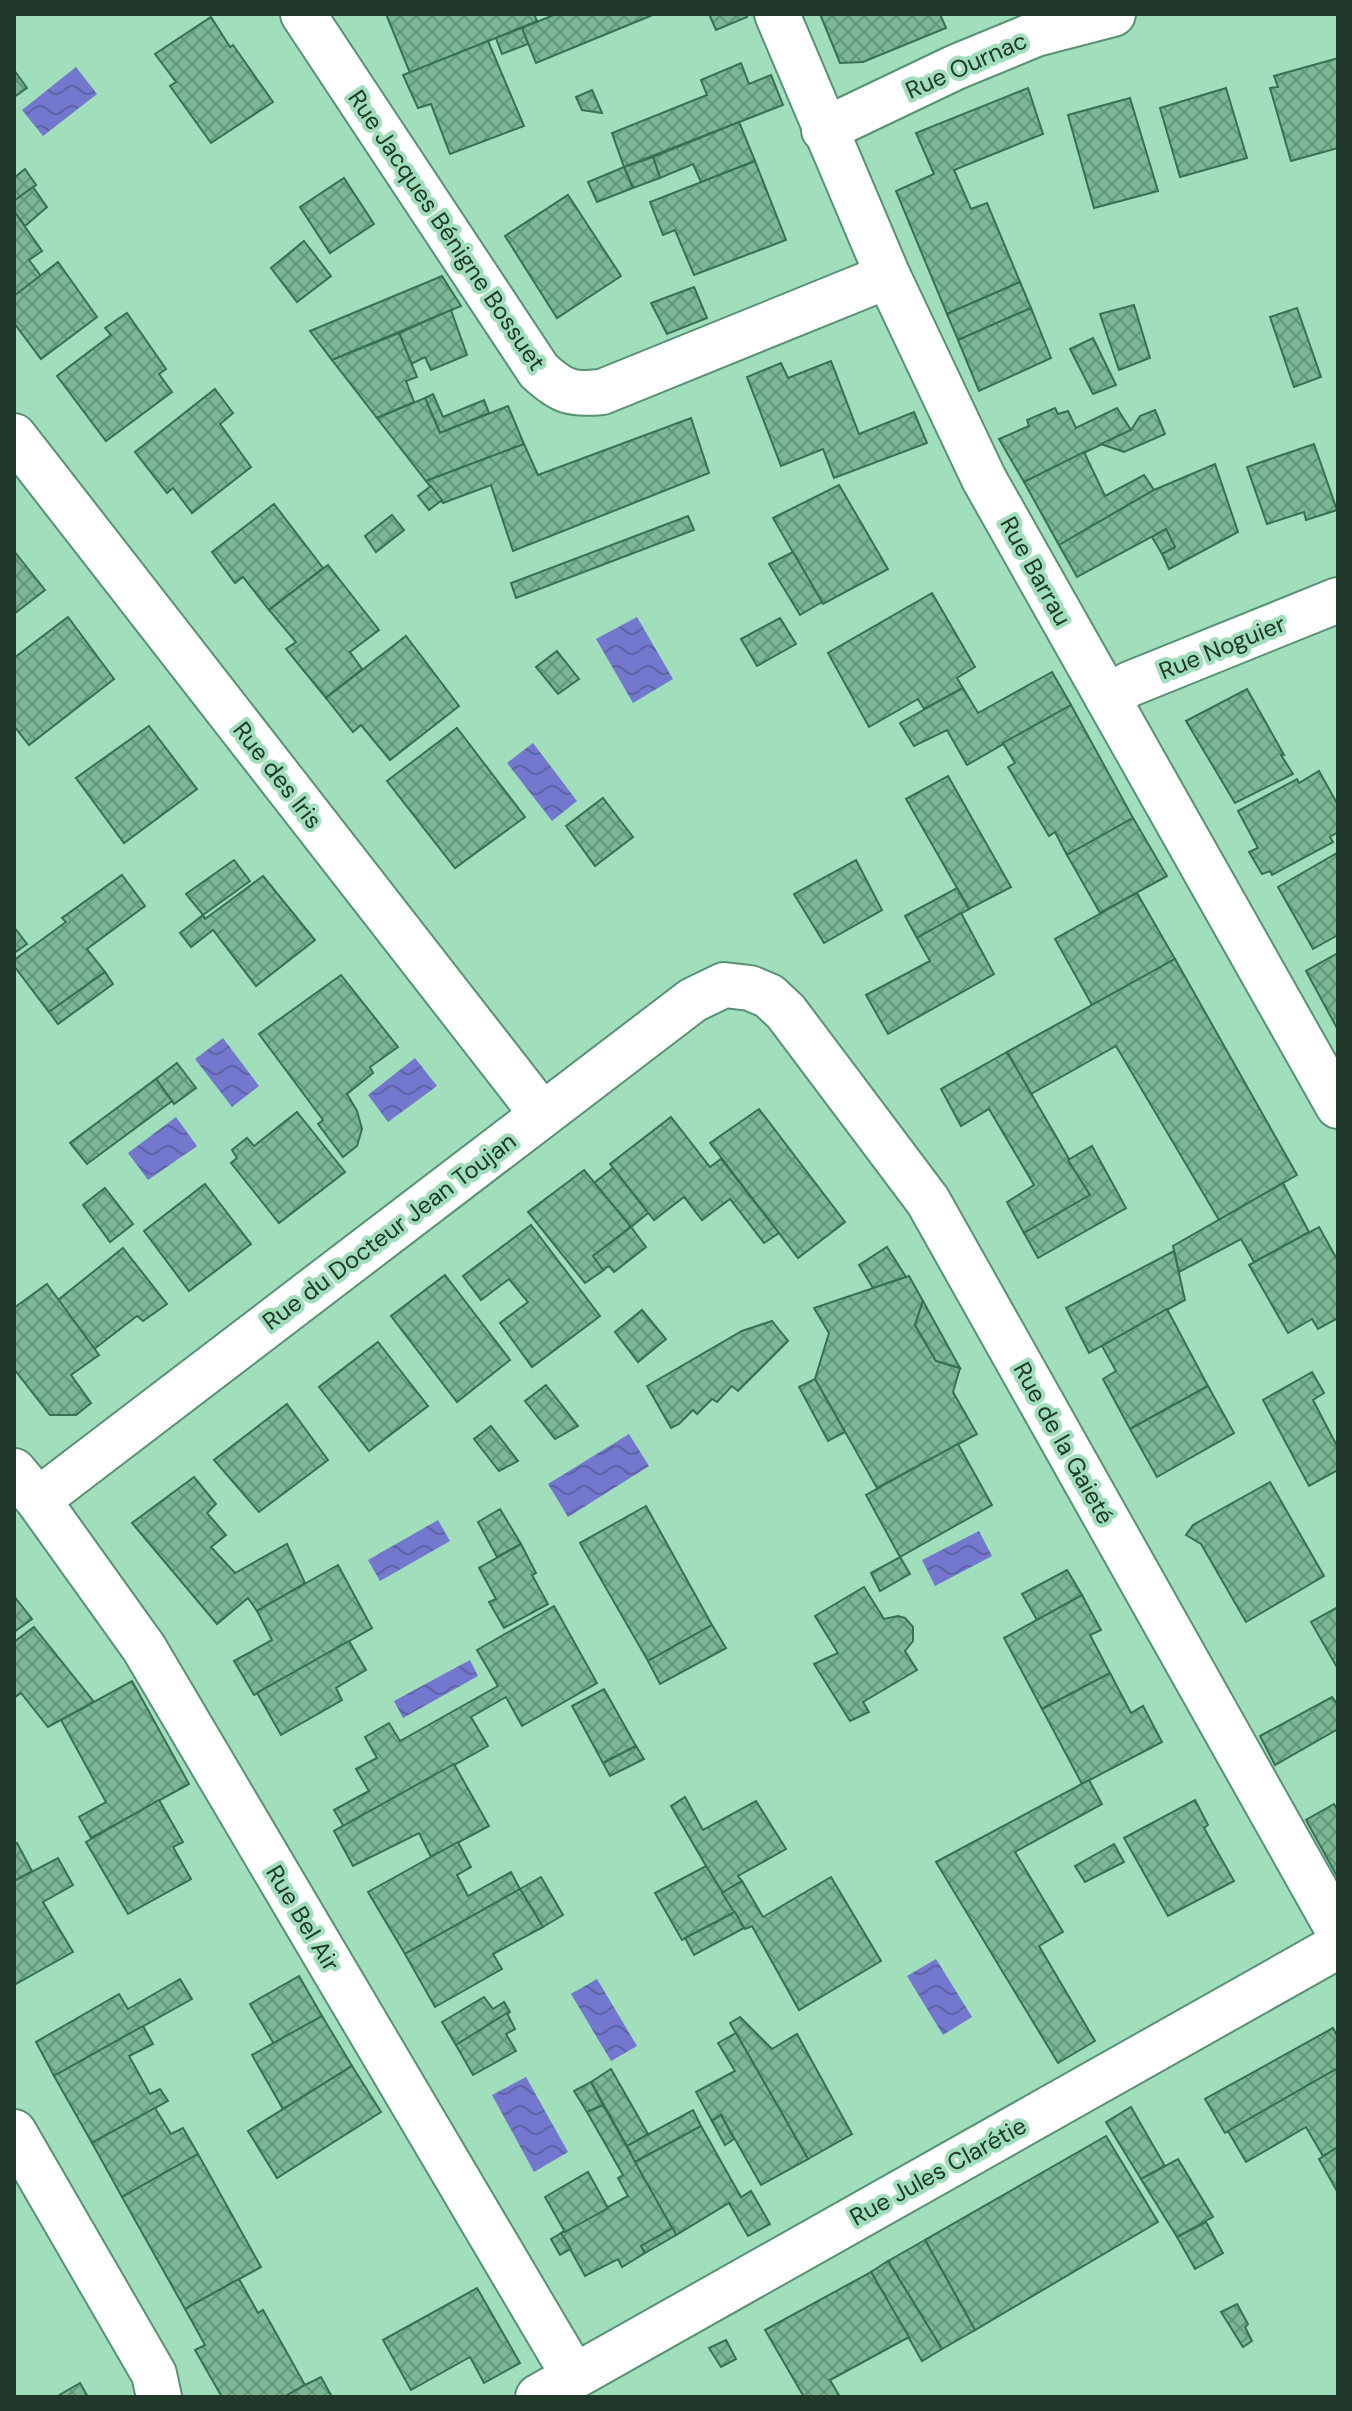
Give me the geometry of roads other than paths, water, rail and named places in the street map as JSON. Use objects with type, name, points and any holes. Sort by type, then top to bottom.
[{"type":"street","name":"Rue Jacques Bénigne Bossuet","points":[[303,14],[539,371],[557,388],[578,394],[602,392],[888,276]]},
{"type":"street","name":"Rue Barrau","points":[[777,14],[888,276],[984,479],[1338,1106]]},
{"type":"street","name":"Rue Ournac","points":[[824,130],[956,67],[1036,34],[1113,14]]},
{"type":"street","name":"Rue des Iris","points":[[14,436],[542,1114]]},
{"type":"street","name":"Rue Noguier","points":[[1107,697],[1130,684],[1338,600]]},
{"type":"street","name":"Rue du Docteur Jean Toujan","points":[[26,1486],[542,1114],[693,1000],[724,985],[750,988]]},
{"type":"street","name":"Rue de la Gaieté","points":[[750,988],[769,996],[786,1012],[928,1201],[1338,1930]]},
{"type":"street","name":"Rue Bel Air","points":[[26,1486],[144,1648],[556,2387]]},
{"type":"street","name":"Rue Jules Clarétie","points":[[556,2387],[1338,1946]]},
{"type":"street","points":[[14,2132],[154,2374],[159,2397]]},
{"type":"water","points":[[76,67],[97,94],[43,136],[22,110]]},
{"type":"water","points":[[637,617],[673,679],[633,703],[596,639]]},
{"type":"water","points":[[533,743],[577,801],[552,821],[507,763]]},
{"type":"water","points":[[223,1038],[259,1086],[232,1107],[195,1059]]},
{"type":"water","points":[[415,1058],[437,1086],[388,1122],[368,1095]]},
{"type":"water","points":[[176,1117],[197,1146],[148,1180],[128,1153]]},
{"type":"water","points":[[629,1434],[649,1466],[568,1517],[548,1484]]},
{"type":"water","points":[[438,1520],[450,1541],[380,1581],[368,1560]]},
{"type":"water","points":[[979,1531],[992,1556],[935,1586],[922,1560]]},
{"type":"water","points":[[470,1660],[478,1676],[403,1718],[394,1701]]},
{"type":"water","points":[[936,1959],[972,2017],[943,2035],[907,1976]]},
{"type":"water","points":[[597,1979],[637,2046],[611,2061],[571,1994]]},
{"type":"water","points":[[526,2077],[568,2152],[534,2172],[492,2095]]}]
